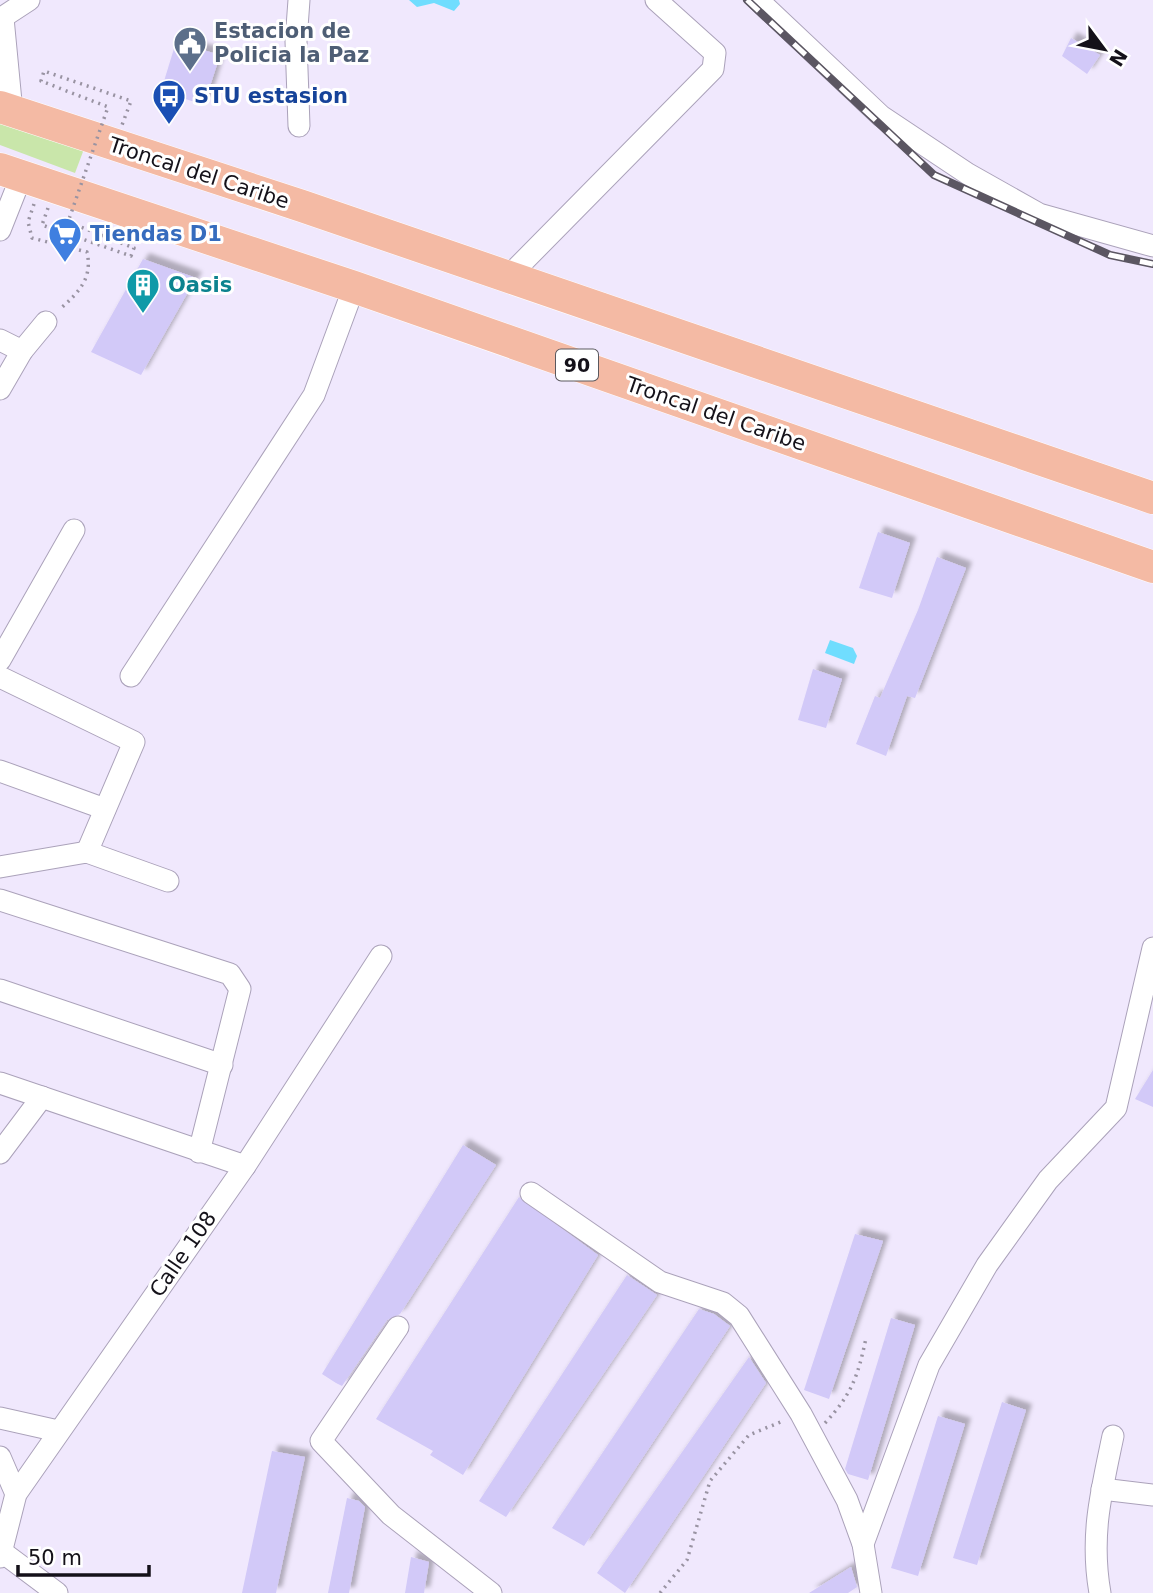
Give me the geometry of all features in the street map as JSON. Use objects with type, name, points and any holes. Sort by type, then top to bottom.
[{"type":"highway","name":"Troncal del Caribe","points":[[6,110],[508,277],[1153,498]]},
{"type":"highway","name":"Troncal del Caribe","points":[[19,183],[354,287],[1153,567]]},
{"type":"street","points":[[6,110],[1,18],[29,0]]},
{"type":"street","points":[[299,0],[296,41],[299,126]]},
{"type":"street","points":[[508,277],[713,69],[715,52],[656,0]]},
{"type":"street","points":[[758,0],[881,116],[968,174],[1039,214],[1153,246]]},
{"type":"street","points":[[0,230],[19,183]]},
{"type":"street","points":[[131,676],[314,395],[354,287]]},
{"type":"street","points":[[0,389],[22,351],[46,322]]},
{"type":"street","points":[[0,340],[22,351]]},
{"type":"street","points":[[0,660],[74,530]]},
{"type":"street","points":[[0,677],[134,742],[87,852]]},
{"type":"street","points":[[0,771],[105,809]]},
{"type":"street","points":[[4,863],[87,852],[168,881]]},
{"type":"street","points":[[0,900],[230,974],[237,979],[240,989],[199,1152]]},
{"type":"street","points":[[863,1544],[929,1365],[980,1276],[1048,1180],[1116,1108],[1153,948]]},
{"type":"street","name":"Calle 108","points":[[1,1555],[16,1494],[244,1166],[381,956]]},
{"type":"street","points":[[0,990],[222,1065]]},
{"type":"street","points":[[0,1083],[244,1166]]},
{"type":"street","points":[[0,1153],[43,1097]]},
{"type":"street","points":[[530,1193],[660,1282],[723,1303],[739,1315],[813,1433],[847,1500],[863,1544],[871,1593]]},
{"type":"street","points":[[398,1326],[321,1441],[391,1514],[491,1593]]},
{"type":"street","points":[[0,1418],[58,1431]]},
{"type":"street","points":[[1100,1593],[1094,1558],[1102,1489],[1113,1436]]},
{"type":"street","points":[[0,1457],[16,1494]]},
{"type":"street","points":[[1102,1489],[1153,1495]]},
{"type":"street","points":[[1,1555],[57,1593]]},
{"type":"path","points":[[48,208],[42,225],[131,256],[134,247],[68,222],[108,107],[41,80],[44,71],[131,101],[122,125]]},
{"type":"path","points":[[19,183],[32,238],[79,248],[86,252],[88,260],[84,285],[46,322]]},
{"type":"path","points":[[813,1433],[849,1396],[858,1377],[866,1338]]},
{"type":"path","points":[[660,1593],[687,1560],[710,1481],[749,1435],[801,1413]]},
{"type":"green space","points":[[0,121],[84,149],[75,173],[0,145]]},
{"type":"water","points":[[409,0],[459,0],[460,4],[454,11],[434,3],[417,7]]},
{"type":"water","points":[[830,640],[853,648],[857,656],[854,664],[825,653]]},
{"type":"building","points":[[1071,38],[1100,55],[1087,74],[1062,56]]},
{"type":"building","name":"Estacion de Policia la Paz","points":[[176,42],[220,55],[204,105],[161,91]]},
{"type":"building","name":"Oasis","points":[[143,259],[196,278],[141,375],[91,352]]},
{"type":"building","points":[[878,532],[910,543],[892,598],[859,588]]},
{"type":"building","points":[[937,557],[966,568],[915,698],[907,696],[886,756],[856,744],[875,696],[880,698],[918,610]]},
{"type":"building","points":[[813,669],[842,679],[826,728],[798,720]]},
{"type":"building","points":[[1153,1070],[1153,1107],[1135,1099]]},
{"type":"building","points":[[463,1145],[496,1165],[400,1314],[387,1320],[342,1386],[336,1383],[322,1374]]},
{"type":"building","points":[[519,1197],[598,1255],[463,1475],[430,1455],[433,1451],[376,1419]]},
{"type":"building","points":[[855,1234],[883,1241],[829,1399],[804,1390]]},
{"type":"building","points":[[627,1275],[657,1295],[506,1517],[479,1501]]},
{"type":"building","points":[[699,1309],[714,1314],[730,1326],[584,1546],[552,1528]]},
{"type":"building","points":[[891,1318],[915,1325],[868,1480],[848,1474],[845,1469]]},
{"type":"building","points":[[749,1357],[766,1383],[625,1593],[597,1573]]},
{"type":"building","points":[[1002,1402],[1026,1410],[977,1565],[953,1558]]},
{"type":"building","points":[[938,1416],[965,1424],[918,1576],[891,1568]]},
{"type":"building","points":[[272,1451],[305,1457],[276,1593],[242,1593]]},
{"type":"building","points":[[347,1498],[359,1501],[365,1507],[349,1593],[328,1593]]},
{"type":"building","points":[[411,1557],[429,1562],[424,1593],[405,1593]]},
{"type":"building","points":[[851,1567],[857,1587],[848,1593],[809,1593]]},
{"type":"railway","points":[[747,0],[934,175],[1110,255],[1153,264]]},
{"type":"place","name":"Estacion de Policia la Paz","points":[[190,73]]},
{"type":"place","name":"STU estasion","points":[[169,126]]},
{"type":"place","name":"Tiendas D1","points":[[65,264]]},
{"type":"place","name":"Oasis","points":[[143,315]]}]
